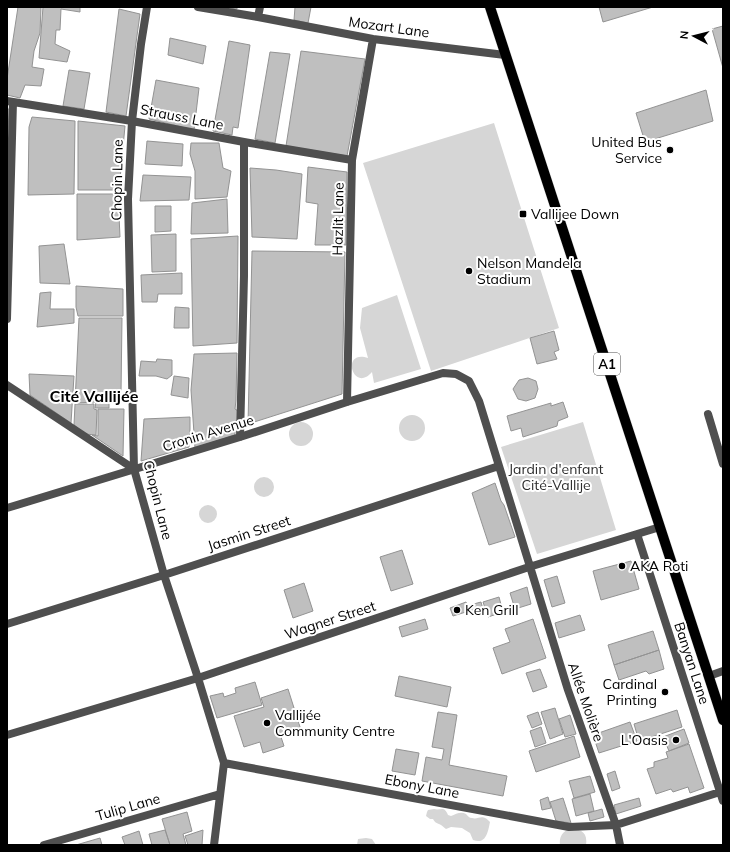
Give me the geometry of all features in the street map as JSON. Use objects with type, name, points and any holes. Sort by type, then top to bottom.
[{"type":"main road","name":"A1","points":[[490,7],[723,720]]},
{"type":"street","name":"Chopin Lane","points":[[147,7],[140,44],[132,121],[128,199],[134,469],[164,575],[224,763],[214,845]]},
{"type":"street","name":"Mozart Lane","points":[[198,7],[373,39],[505,55]]},
{"type":"street","points":[[258,17],[260,7]]},
{"type":"street","name":"Hazlit Lane","points":[[347,402],[352,160],[373,39]]},
{"type":"street","name":"Strauss Lane","points":[[10,102],[132,121],[352,160]]},
{"type":"street","points":[[7,319],[10,102]]},
{"type":"street","points":[[240,437],[244,276],[244,142]]},
{"type":"street","name":"Cronin Avenue","points":[[7,508],[443,373],[456,374],[469,381],[479,401],[500,466]]},
{"type":"street","points":[[7,385],[134,469]]},
{"type":"street","points":[[708,414],[723,464]]},
{"type":"street","name":"Allée Molière","points":[[500,466],[529,567],[568,690],[616,825],[620,845]]},
{"type":"street","name":"Jasmin Street","points":[[7,624],[164,575],[500,466]]},
{"type":"street","name":"Wagner Street","points":[[7,735],[198,678],[529,567],[660,527]]},
{"type":"street","name":"Banyan Lane","points":[[637,534],[723,801]]},
{"type":"street","points":[[709,676],[723,671]]},
{"type":"street","name":"Ebony Lane","points":[[224,763],[569,827],[616,825],[720,792]]},
{"type":"street","name":"Tulip Lane","points":[[44,845],[220,794]]},
{"type":"green space","name":"Nelson Mandela Stadium","points":[[494,123],[559,328],[431,371],[363,163]]},
{"type":"green space","points":[[397,295],[421,369],[374,383],[372,372],[365,377],[359,378],[352,370],[354,359],[359,357],[368,358],[360,328],[362,308]]},
{"type":"green space","points":[[412,415],[421,419],[425,428],[421,437],[412,441],[403,437],[399,428],[403,419]]},
{"type":"green space","points":[[301,422],[306,423],[312,429],[312,439],[306,445],[301,446],[296,445],[290,439],[289,434],[290,429],[296,423]]},
{"type":"green space","name":"Jardin d'enfant Cité-Vallije","points":[[583,422],[616,530],[537,554],[501,447]]},
{"type":"green space","points":[[264,477],[271,480],[274,487],[271,494],[264,497],[257,494],[254,487],[257,480]]},
{"type":"green space","points":[[208,505],[214,508],[217,514],[214,520],[208,523],[202,520],[199,514],[202,508]]},
{"type":"green space","points":[[444,809],[448,815],[451,816],[462,813],[471,818],[483,817],[487,819],[490,822],[486,837],[481,841],[477,841],[473,840],[470,833],[462,828],[451,827],[446,829],[433,819],[426,816],[428,810]]},
{"type":"green space","points":[[568,829],[579,830],[582,832],[586,837],[586,845],[560,845],[561,836]]},
{"type":"green space","points":[[358,839],[372,839],[376,845],[357,845]]},
{"type":"building","points":[[18,7],[41,7],[40,33],[34,51],[32,67],[44,69],[41,86],[25,85],[20,98],[7,95],[7,79]]},
{"type":"building","points":[[43,7],[80,7],[80,12],[61,9],[60,30],[56,30],[55,44],[70,51],[67,62],[39,58]]},
{"type":"building","points":[[221,7],[237,7],[237,9]]},
{"type":"building","points":[[295,7],[311,7],[308,23],[294,20]]},
{"type":"building","points":[[599,7],[653,7],[603,22]]},
{"type":"building","points":[[119,9],[140,14],[126,116],[106,112]]},
{"type":"building","points":[[723,26],[723,68],[712,29]]},
{"type":"building","points":[[170,38],[206,46],[203,64],[168,55]]},
{"type":"building","points":[[229,41],[250,45],[238,128],[233,127],[232,135],[213,131]]},
{"type":"building","points":[[301,51],[365,59],[347,156],[286,146]]},
{"type":"building","points":[[270,52],[290,54],[275,143],[255,139]]},
{"type":"building","points":[[69,70],[90,73],[84,109],[63,106]]},
{"type":"building","points":[[156,80],[199,88],[194,130],[149,119]]},
{"type":"building","points":[[706,90],[713,121],[645,142],[636,113]]},
{"type":"building","points":[[7,109],[9,109],[7,158]]},
{"type":"building","points":[[32,117],[75,121],[74,194],[28,195],[29,127]]},
{"type":"building","points":[[78,121],[125,126],[119,190],[78,190]]},
{"type":"building","points":[[147,141],[183,144],[182,166],[145,164]]},
{"type":"building","points":[[191,143],[219,143],[223,168],[231,171],[227,197],[195,199],[195,171],[190,154]]},
{"type":"building","points":[[308,167],[347,172],[346,245],[315,245],[318,204],[306,202]]},
{"type":"building","points":[[250,168],[302,174],[297,239],[252,237]]},
{"type":"building","points":[[143,175],[191,177],[189,200],[140,201]]},
{"type":"building","points":[[77,194],[118,194],[120,237],[77,240]]},
{"type":"building","points":[[227,199],[228,233],[191,234],[192,203]]},
{"type":"building","points":[[155,206],[171,206],[171,231],[155,232]]},
{"type":"building","points":[[176,234],[176,271],[152,272],[151,235]]},
{"type":"building","points":[[238,236],[237,343],[193,346],[191,239]]},
{"type":"building","points":[[64,244],[70,284],[40,283],[39,246]]},
{"type":"building","points":[[252,251],[345,252],[342,394],[248,424]]},
{"type":"building","points":[[182,273],[182,294],[158,294],[157,302],[142,302],[141,275]]},
{"type":"building","points":[[76,286],[123,289],[123,316],[78,316],[76,307]]},
{"type":"building","points":[[51,292],[50,309],[74,309],[74,323],[37,327],[40,293]]},
{"type":"building","points":[[175,307],[189,308],[189,328],[174,328]]},
{"type":"building","points":[[79,318],[122,318],[121,393],[109,393],[109,408],[95,408],[96,402],[75,403]]},
{"type":"building","points":[[554,331],[559,350],[554,352],[557,359],[537,364],[530,338]]},
{"type":"building","points":[[237,353],[235,409],[238,411],[238,420],[235,421],[235,435],[195,448],[191,390],[194,354]]},
{"type":"building","points":[[157,359],[172,360],[172,375],[167,379],[156,376],[139,376],[141,361],[156,362]]},
{"type":"building","points":[[29,374],[74,376],[71,423],[30,395]]},
{"type":"building","points":[[174,376],[189,378],[188,398],[171,395]]},
{"type":"building","points":[[528,378],[536,381],[538,389],[535,398],[526,401],[518,399],[513,389],[519,380]]},
{"type":"building","points":[[563,402],[568,417],[558,421],[557,426],[523,437],[521,428],[511,431],[507,416],[551,403],[551,406]]},
{"type":"building","points":[[75,404],[94,404],[94,409],[97,410],[96,435],[85,434],[74,425]]},
{"type":"building","points":[[98,409],[124,409],[123,456],[92,435],[98,436]]},
{"type":"building","points":[[190,417],[189,447],[141,461],[144,419]]},
{"type":"building","points":[[495,483],[515,537],[489,545],[472,493]]},
{"type":"building","points":[[402,550],[413,584],[391,591],[380,557]]},
{"type":"building","points":[[631,561],[639,589],[601,600],[593,571]]},
{"type":"building","points":[[557,576],[565,603],[552,607],[544,580]]},
{"type":"building","points":[[304,583],[313,611],[293,618],[284,590]]},
{"type":"building","points":[[527,587],[531,604],[515,609],[510,593]]},
{"type":"building","points":[[499,597],[503,612],[488,617],[483,602]]},
{"type":"building","points":[[466,602],[469,611],[453,616],[450,608]]},
{"type":"building","points":[[481,602],[484,613],[473,616],[470,605]]},
{"type":"building","points":[[580,615],[585,630],[559,638],[555,623]]},
{"type":"building","points":[[425,619],[428,629],[402,637],[399,627]]},
{"type":"building","points":[[533,619],[546,658],[502,674],[493,648],[510,642],[505,629]]},
{"type":"building","points":[[653,631],[659,650],[614,665],[608,645]]},
{"type":"building","points":[[659,650],[664,669],[649,674],[646,671],[619,680],[614,665]]},
{"type":"building","points":[[540,669],[547,687],[533,692],[526,673]]},
{"type":"building","points":[[399,676],[451,687],[447,707],[395,696]]},
{"type":"building","points":[[255,682],[262,705],[217,718],[210,696],[223,693],[224,697],[236,693],[235,688]]},
{"type":"building","name":"Vallijée Community Centre","points":[[288,689],[301,730],[281,737],[284,746],[263,753],[260,742],[244,747],[234,716],[264,707],[261,698]]},
{"type":"building","points":[[555,708],[563,734],[550,739],[541,712]]},
{"type":"building","points":[[677,710],[682,727],[639,741],[634,724]]},
{"type":"building","points":[[438,712],[457,715],[449,765],[507,776],[503,796],[422,781],[426,757],[442,760],[444,749],[432,747]]},
{"type":"building","points":[[538,712],[542,724],[532,728],[527,716]]},
{"type":"building","points":[[570,715],[576,734],[565,737],[559,719]]},
{"type":"building","points":[[630,722],[637,741],[599,753],[593,735]]},
{"type":"building","points":[[541,727],[546,743],[535,747],[530,731]]},
{"type":"building","name":"L'Oasis","points":[[684,729],[689,743],[669,751],[663,737]]},
{"type":"building","points":[[574,736],[580,757],[536,772],[529,751]]},
{"type":"building","points":[[689,744],[704,788],[690,793],[688,787],[673,792],[671,789],[656,794],[647,769],[654,767],[654,762],[668,758],[666,752]]},
{"type":"building","points":[[396,749],[419,753],[415,775],[392,771]]},
{"type":"building","points":[[615,771],[620,788],[612,791],[607,774]]},
{"type":"building","points":[[590,776],[595,792],[574,798],[569,781]]},
{"type":"building","points":[[590,794],[594,811],[576,816],[572,799]]},
{"type":"building","points":[[548,797],[551,808],[542,810],[540,800]]},
{"type":"building","points":[[563,798],[571,823],[556,821],[550,802]]},
{"type":"building","points":[[639,798],[641,806],[616,814],[614,805]]},
{"type":"building","points":[[602,809],[604,817],[590,821],[588,813]]},
{"type":"building","points":[[187,812],[192,831],[183,834],[186,845],[170,845],[162,819]]},
{"type":"building","points":[[165,830],[170,845],[152,845],[149,834]]},
{"type":"building","points":[[203,830],[202,845],[188,845],[185,836]]},
{"type":"building","points":[[139,831],[143,845],[125,845],[122,837]]},
{"type":"building","points":[[100,838],[102,845],[76,845]]},
{"type":"place","name":"United Bus Service","points":[[670,150]]},
{"type":"place","name":"Vallijee Down","points":[[523,214]]},
{"type":"place","name":"Nelson Mandela Stadium","points":[[469,271]]},
{"type":"place","name":"AKA Roti","points":[[622,566]]},
{"type":"place","name":"Ken Grill","points":[[457,610]]},
{"type":"place","name":"Cardinal Printing","points":[[665,692]]},
{"type":"place","name":"Vallijée Community Centre","points":[[267,723]]},
{"type":"place","name":"L'Oasis","points":[[676,740]]},
{"type":"district","name":"Cité Vallijée","points":[[94,396]]}]
